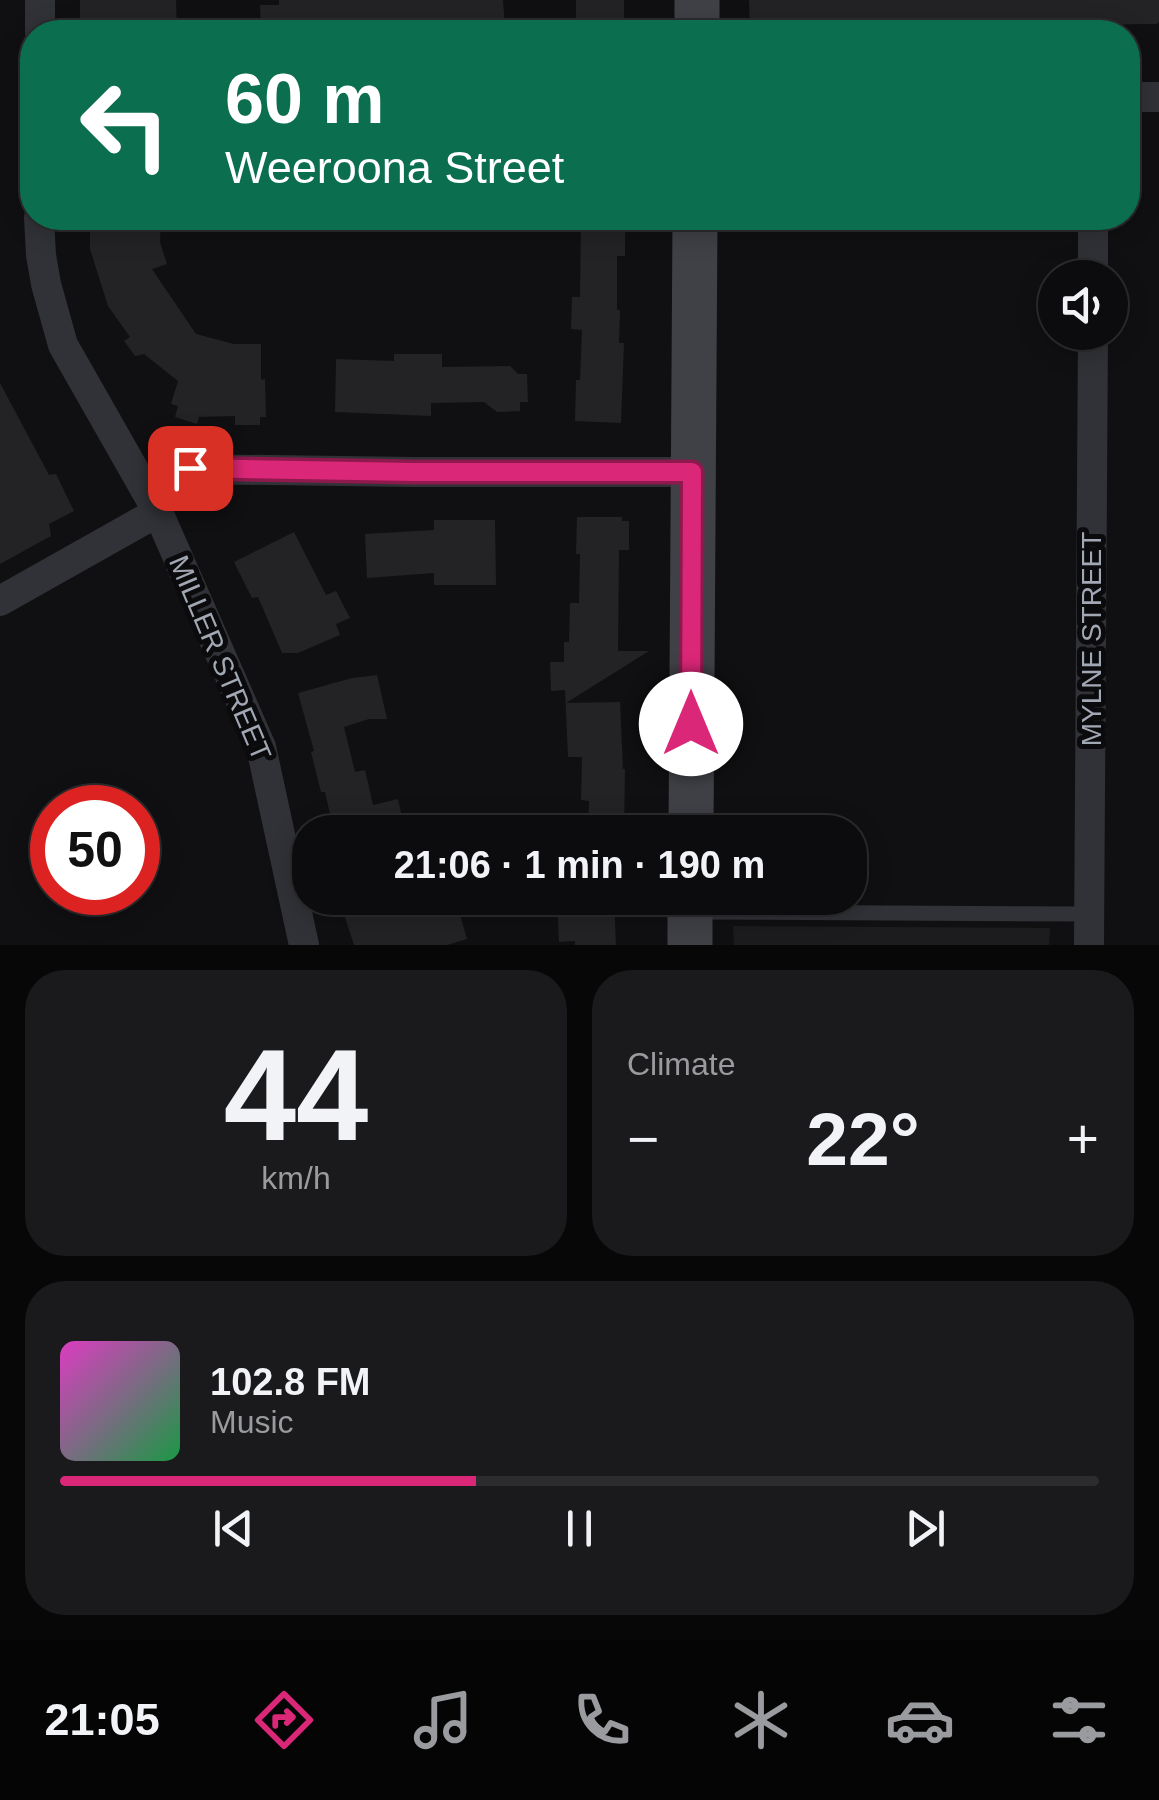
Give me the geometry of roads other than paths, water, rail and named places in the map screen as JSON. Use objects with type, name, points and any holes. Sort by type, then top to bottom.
[{"type":"main road","points":[[691,815],[695,230]]},
{"type":"street","name":"MILLER STREET","points":[[40,230],[46,284],[64,345],[152,501],[261,747],[304,945]]},
{"type":"street","points":[[1093,230],[1093,260]]},
{"type":"street","name":"MYLNE STREET","points":[[1089,945],[1093,350]]},
{"type":"street","points":[[0,601],[152,501],[170,474],[190,468],[692,472]]},
{"type":"lane","points":[[690,918],[1090,914]]}]
